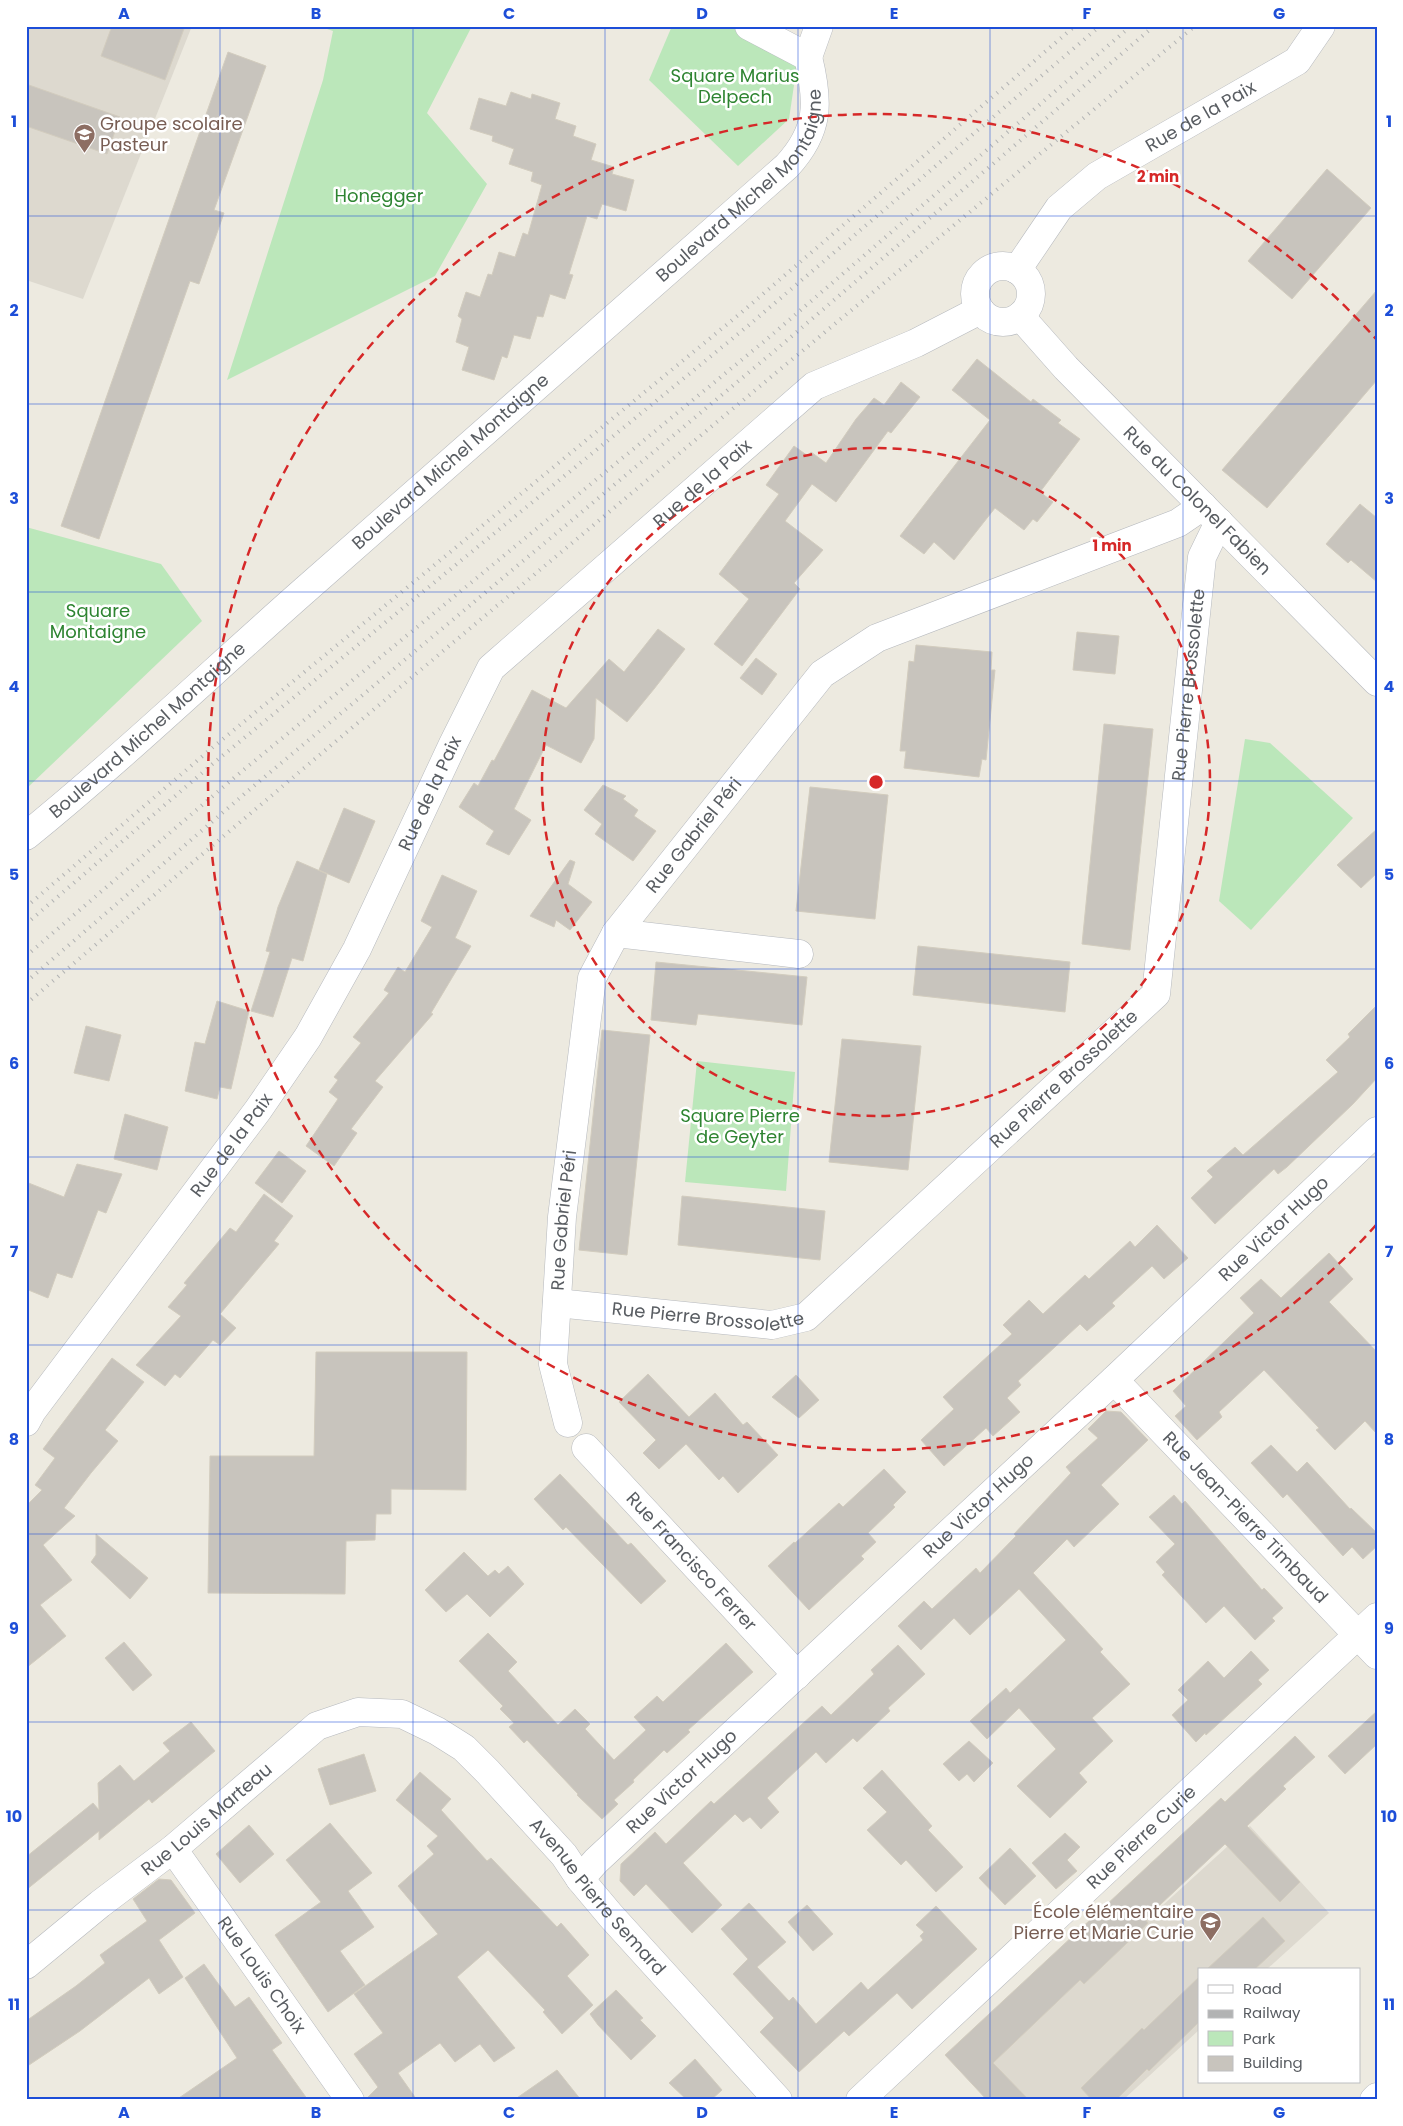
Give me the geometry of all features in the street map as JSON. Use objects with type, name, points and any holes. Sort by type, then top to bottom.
[{"type":"street","points":[[749,26],[808,57],[819,26]]},
{"type":"street","name":"Rue de la Paix","points":[[1017,270],[1059,208],[1097,176],[1297,61],[1321,26]]},
{"type":"street","name":"Boulevard Michel Montaigne","points":[[26,836],[91,784],[228,658],[787,166],[800,152],[811,130],[815,110],[816,89],[808,57]]},
{"type":"street","points":[[998,266],[1017,270],[1028,283],[1031,292],[1026,309],[1020,316],[1004,322],[987,317],[980,310],[976,302],[976,283],[982,275],[998,266]]},
{"type":"street","name":"Rue de la Paix","points":[[26,1422],[32,1411],[140,1265],[258,1110],[308,1037],[358,950],[452,744],[492,668],[814,386],[916,343],[980,310]]},
{"type":"street","name":"Rue du Colonel Fabien","points":[[1020,316],[1066,368],[1377,682]]},
{"type":"street","name":"Rue Gabriel Péri","points":[[568,1423],[553,1364],[562,1217],[592,978],[616,933],[822,674],[878,638],[1178,523],[1211,514]]},
{"type":"street","name":"Rue Pierre Brossolette","points":[[557,1303],[772,1325],[806,1317],[1156,994],[1202,557],[1211,514]]},
{"type":"street","points":[[616,933],[799,954]]},
{"type":"street","name":"Rue Victor Hugo","points":[[580,1879],[1114,1380],[1377,1131]]},
{"type":"street","name":"Rue Jean-Pierre Timbaud","points":[[1114,1380],[1377,1655]]},
{"type":"street","name":"Rue Francisco Ferrer","points":[[586,1448],[797,1675]]},
{"type":"street","name":"Rue Pierre Curie","points":[[860,2100],[1377,1617]]},
{"type":"street","name":"Rue Louis Marteau","points":[[26,1965],[100,1904],[173,1849],[317,1726],[358,1712],[402,1714]]},
{"type":"street","name":"Avenue Pierre Semard","points":[[402,1714],[437,1731],[464,1748],[564,1855],[580,1879],[611,1916],[778,2100]]},
{"type":"street","name":"Rue Louis Choix","points":[[173,1849],[350,2100]]},
{"type":"street","points":[[1374,2100],[1377,2097]]},
{"type":"shaded area","name":"Groupe scolaire Pasteur","points":[[26,26],[192,26],[83,299],[26,280]]},
{"type":"shaded area","name":"École élémentaire Pierre et Marie Curie","points":[[1250,1826],[1329,1913],[1268,1968],[1198,1968],[1198,2031],[1123,2100],[1002,2100],[978,2073]]},
{"type":"green space","name":"Honegger","points":[[318,26],[472,26],[427,113],[487,184],[435,276],[227,380],[323,80],[333,31]]},
{"type":"green space","name":"Square Marius Delpech","points":[[672,26],[748,26],[797,65],[789,119],[738,166],[649,80]]},
{"type":"green space","name":"Square Montaigne","points":[[26,527],[161,564],[202,621],[26,789]]},
{"type":"green space","points":[[1245,739],[1270,743],[1353,818],[1251,930],[1219,901]]},
{"type":"green space","name":"Square Pierre de Geyter","points":[[697,1061],[795,1072],[786,1191],[685,1182]]},
{"type":"building","points":[[112,26],[185,26],[165,80],[101,56]]},
{"type":"building","points":[[228,52],[266,66],[214,210],[224,213],[199,284],[190,281],[99,539],[61,526]]},
{"type":"building","points":[[26,84],[120,117],[107,154],[26,126]]},
{"type":"building","points":[[511,92],[531,99],[532,94],[560,103],[555,119],[576,126],[573,136],[596,144],[591,160],[614,167],[612,174],[634,180],[626,211],[602,204],[597,219],[587,216],[569,274],[573,275],[565,299],[550,294],[543,317],[537,316],[530,339],[514,335],[507,358],[502,356],[494,380],[462,370],[469,347],[456,342],[462,319],[458,316],[466,292],[480,297],[488,274],[492,275],[499,252],[515,257],[523,233],[528,235],[542,185],[531,181],[533,172],[509,164],[514,149],[492,141],[493,136],[470,129],[479,98],[506,106]]},
{"type":"building","points":[[1327,169],[1371,208],[1292,299],[1248,261]]},
{"type":"building","points":[[1377,290],[1377,380],[1267,508],[1222,470]]},
{"type":"building","points":[[977,359],[1031,402],[1033,399],[1061,420],[1058,423],[1080,439],[1040,492],[1053,502],[1037,522],[1033,519],[1024,530],[995,508],[954,560],[934,542],[924,554],[900,536],[990,420],[952,390]]},
{"type":"building","points":[[901,382],[920,397],[891,433],[888,431],[836,502],[812,484],[785,521],[823,550],[794,583],[800,589],[742,666],[714,644],[749,599],[719,574],[779,494],[766,485],[794,446],[808,456],[811,452],[826,463],[856,419],[874,398],[884,405]]},
{"type":"building","points":[[1360,504],[1377,518],[1377,582],[1351,560],[1348,563],[1326,544]]},
{"type":"building","points":[[658,629],[685,649],[654,689],[627,722],[596,698],[594,739],[581,763],[546,745],[514,809],[531,820],[509,855],[486,844],[494,831],[459,807],[474,783],[478,786],[492,760],[494,761],[532,690],[566,708],[609,659],[624,672]]},
{"type":"building","points":[[1077,632],[1119,636],[1115,674],[1073,670]]},
{"type":"building","points":[[916,645],[992,652],[991,670],[995,670],[986,760],[982,759],[979,777],[904,768],[906,751],[900,751],[909,661],[914,662]]},
{"type":"building","points":[[756,658],[777,674],[762,695],[740,678]]},
{"type":"building","points":[[1104,724],[1153,729],[1130,950],[1082,944]]},
{"type":"building","points":[[603,785],[626,796],[623,799],[638,810],[634,816],[656,831],[633,861],[595,834],[602,824],[584,810]]},
{"type":"building","points":[[810,787],[888,795],[875,919],[796,911]]},
{"type":"building","points":[[344,808],[375,821],[349,883],[319,870]]},
{"type":"building","points":[[1377,829],[1377,873],[1361,888],[1337,865]]},
{"type":"building","points":[[570,860],[575,862],[568,884],[592,902],[570,930],[556,920],[554,927],[530,916]]},
{"type":"building","points":[[297,861],[327,874],[303,961],[292,958],[273,1017],[251,1011],[270,952],[266,951],[278,907]]},
{"type":"building","points":[[442,875],[477,891],[455,938],[471,946],[431,1013],[433,1014],[375,1081],[383,1087],[351,1129],[357,1133],[334,1166],[306,1146],[338,1099],[329,1092],[338,1080],[334,1077],[361,1043],[353,1037],[389,993],[384,990],[398,967],[405,972],[432,927],[421,921]]},
{"type":"building","points":[[918,946],[1070,962],[1065,1012],[913,995]]},
{"type":"building","points":[[656,962],[807,977],[802,1025],[698,1014],[696,1025],[651,1020]]},
{"type":"building","points":[[217,1001],[249,1011],[231,1089],[220,1087],[217,1099],[185,1091],[195,1042],[205,1044]]},
{"type":"building","points":[[1377,1005],[1377,1078],[1353,1104],[1287,1167],[1278,1174],[1274,1169],[1215,1224],[1191,1198],[1213,1177],[1207,1171],[1235,1147],[1243,1155],[1338,1072],[1326,1060],[1350,1037],[1348,1034]]},
{"type":"building","points":[[86,1026],[121,1035],[109,1081],[74,1073]]},
{"type":"building","points":[[602,1030],[650,1035],[627,1255],[579,1250]]},
{"type":"building","points":[[842,1039],[921,1046],[908,1170],[829,1162]]},
{"type":"building","points":[[125,1114],[168,1127],[157,1170],[114,1159]]},
{"type":"building","points":[[279,1151],[306,1171],[282,1203],[255,1183]]},
{"type":"building","points":[[77,1164],[122,1174],[106,1213],[98,1210],[72,1278],[57,1273],[48,1298],[26,1289],[26,1182],[64,1197]]},
{"type":"building","points":[[264,1194],[293,1216],[274,1241],[279,1244],[220,1314],[236,1328],[220,1345],[213,1340],[180,1378],[175,1374],[165,1386],[136,1365],[181,1316],[168,1307],[187,1285],[184,1283],[230,1228],[236,1232]]},
{"type":"building","points":[[682,1196],[825,1211],[820,1260],[678,1245]]},
{"type":"building","points":[[1157,1225],[1188,1258],[1164,1279],[1152,1266],[1112,1303],[1115,1306],[1087,1331],[1080,1324],[1018,1381],[1021,1385],[1007,1398],[1020,1412],[993,1436],[986,1428],[944,1466],[921,1440],[954,1409],[943,1397],[1012,1334],[1003,1325],[1029,1300],[1043,1314],[1085,1275],[1089,1279],[1130,1241],[1135,1247]]},
{"type":"building","points":[[1329,1253],[1353,1279],[1329,1302],[1377,1352],[1377,1434],[1365,1421],[1335,1450],[1316,1430],[1319,1428],[1264,1370],[1219,1412],[1222,1417],[1197,1440],[1175,1416],[1186,1406],[1173,1391],[1254,1313],[1240,1298],[1261,1279],[1281,1298]]},
{"type":"building","points":[[316,1352],[467,1352],[466,1490],[391,1489],[391,1514],[376,1514],[375,1540],[346,1541],[345,1594],[208,1593],[210,1456],[314,1456]]},
{"type":"building","points":[[112,1358],[144,1382],[105,1430],[118,1441],[64,1508],[75,1516],[43,1545],[72,1580],[40,1605],[66,1636],[26,1668],[26,1506],[42,1490],[35,1485],[55,1458],[43,1449]]},
{"type":"building","points":[[648,1374],[689,1417],[715,1393],[743,1425],[747,1422],[778,1455],[738,1493],[723,1476],[719,1480],[686,1444],[659,1469],[643,1453],[656,1440],[619,1402]]},
{"type":"building","points":[[796,1375],[819,1400],[799,1418],[772,1397]]},
{"type":"building","points":[[1106,1411],[1121,1412],[1148,1440],[1101,1485],[1119,1504],[1074,1547],[1067,1539],[1033,1573],[1103,1649],[1100,1652],[1130,1684],[1092,1718],[1113,1741],[1079,1773],[1087,1782],[1050,1818],[1017,1786],[1056,1749],[1019,1708],[987,1739],[970,1721],[1006,1688],[1010,1693],[1066,1640],[1019,1589],[970,1635],[954,1618],[921,1650],[898,1626],[924,1601],[932,1609],[976,1568],[980,1573],[1016,1536],[1014,1534],[1071,1473],[1066,1467],[1098,1438],[1088,1429]]},
{"type":"building","points":[[1271,1445],[1297,1472],[1307,1462],[1350,1509],[1377,1533],[1377,1546],[1363,1559],[1352,1547],[1343,1556],[1287,1494],[1283,1498],[1251,1463]]},
{"type":"building","points":[[884,1469],[906,1492],[893,1505],[895,1507],[868,1533],[876,1542],[861,1556],[864,1559],[809,1610],[768,1566],[839,1503],[843,1507]]},
{"type":"building","points":[[560,1474],[628,1545],[631,1543],[666,1581],[641,1604],[566,1527],[563,1530],[534,1499]]},
{"type":"building","points":[[1174,1495],[1182,1504],[1185,1501],[1262,1590],[1264,1588],[1283,1608],[1272,1618],[1275,1621],[1255,1640],[1224,1606],[1206,1623],[1162,1575],[1165,1572],[1156,1562],[1175,1544],[1149,1517]]},
{"type":"building","points":[[96,1534],[148,1578],[130,1599],[91,1562],[96,1555]]},
{"type":"building","points":[[464,1552],[488,1576],[495,1570],[499,1574],[508,1566],[524,1584],[490,1617],[467,1594],[446,1612],[425,1590]]},
{"type":"building","points":[[488,1633],[517,1662],[508,1671],[558,1725],[575,1709],[590,1724],[585,1729],[614,1760],[646,1730],[634,1717],[657,1696],[663,1702],[726,1643],[753,1672],[688,1730],[690,1732],[667,1753],[664,1750],[633,1780],[634,1782],[614,1800],[618,1804],[602,1819],[577,1795],[527,1740],[524,1743],[509,1727],[514,1723],[500,1709],[503,1706],[459,1661]]},
{"type":"building","points":[[124,1642],[152,1675],[133,1691],[105,1658]]},
{"type":"building","points":[[898,1645],[925,1674],[888,1708],[890,1711],[857,1742],[853,1738],[826,1763],[816,1752],[767,1798],[779,1812],[761,1829],[750,1817],[743,1822],[735,1814],[683,1863],[722,1905],[692,1933],[646,1884],[634,1896],[620,1881],[621,1864],[655,1832],[666,1844],[711,1801],[714,1804],[822,1706],[831,1715],[874,1674],[871,1670]]},
{"type":"building","points":[[1251,1651],[1269,1670],[1258,1680],[1262,1684],[1196,1742],[1172,1715],[1188,1700],[1178,1690],[1208,1661],[1224,1678]]},
{"type":"building","points":[[1377,1711],[1377,1744],[1345,1774],[1328,1756]]},
{"type":"building","points":[[191,1722],[215,1751],[152,1803],[149,1799],[99,1840],[99,1831],[26,1890],[26,1857],[93,1803],[99,1810],[98,1783],[120,1765],[134,1781],[170,1751],[163,1743]]},
{"type":"building","points":[[1295,1736],[1315,1757],[1283,1786],[1286,1789],[1247,1826],[1300,1882],[1280,1902],[1225,1844],[1145,1919],[1148,1923],[1084,1984],[1080,1980],[993,2063],[1029,2100],[987,2100],[945,2055],[1221,1798],[1225,1802]]},
{"type":"building","points":[[969,1741],[993,1763],[974,1782],[967,1774],[959,1781],[943,1764]]},
{"type":"building","points":[[364,1754],[376,1791],[330,1805],[318,1769]]},
{"type":"building","points":[[882,1770],[932,1826],[928,1830],[963,1867],[936,1892],[906,1860],[901,1865],[867,1830],[887,1812],[863,1788]]},
{"type":"building","points":[[420,1772],[451,1799],[441,1810],[487,1861],[491,1858],[557,1927],[561,1923],[589,1955],[567,1976],[593,2005],[562,2034],[543,2012],[545,2010],[488,1950],[457,1977],[515,2048],[494,2062],[480,2044],[455,2062],[440,2043],[398,2073],[417,2100],[365,2100],[378,2087],[354,2054],[383,2033],[354,1994],[438,1934],[398,1886],[434,1854],[427,1846],[438,1836],[396,1800]]},
{"type":"building","points":[[330,1823],[372,1873],[348,1891],[374,1927],[340,1951],[365,1985],[328,2012],[275,1935],[321,1902],[286,1860]]},
{"type":"building","points":[[249,1825],[274,1854],[240,1883],[216,1854]]},
{"type":"building","points":[[1065,1833],[1080,1847],[1067,1860],[1077,1871],[1056,1889],[1032,1863]]},
{"type":"building","points":[[1010,1848],[1036,1876],[1005,1905],[979,1878]]},
{"type":"building","points":[[159,1879],[171,1880],[195,1913],[159,1940],[183,1977],[159,1994],[149,1978],[80,2031],[26,2067],[26,2021],[105,1963],[100,1955],[147,1921],[133,1899]]},
{"type":"building","points":[[749,1903],[786,1942],[757,1967],[789,2001],[793,1997],[816,2024],[861,1982],[868,1990],[923,1940],[920,1936],[924,1932],[916,1925],[936,1906],[977,1949],[912,2009],[897,1993],[849,2036],[844,2031],[799,2072],[760,2032],[774,2018],[733,1974],[748,1959],[721,1929]]},
{"type":"building","points":[[807,1905],[833,1934],[813,1951],[788,1922]]},
{"type":"building","points":[[1263,1917],[1285,1941],[1256,1968],[1208,1968]]},
{"type":"building","points":[[204,1964],[235,2007],[249,1997],[282,2043],[272,2050],[308,2100],[176,2100],[237,2058],[185,1978]]},
{"type":"building","points":[[1198,1978],[1198,2023],[1116,2100],[1092,2100],[1081,2088],[1142,2028],[1144,2030]]},
{"type":"building","points":[[616,1990],[643,2018],[640,2020],[656,2036],[631,2060],[590,2014]]},
{"type":"building","points":[[695,2059],[722,2090],[711,2100],[687,2100],[669,2083]]},
{"type":"building","points":[[557,2070],[581,2100],[514,2100]]},
{"type":"railway","points":[[26,907],[212,748],[742,312],[1075,26]]},
{"type":"railway","points":[[26,924],[216,761],[749,325],[1100,26]]},
{"type":"railway","points":[[26,956],[235,777],[767,339],[1131,26]]},
{"type":"railway","points":[[26,982],[249,790],[778,348],[1154,26]]},
{"type":"railway","points":[[26,1004],[609,512],[1195,26]]},
{"type":"place","name":"Groupe scolaire Pasteur","points":[[84,153]]},
{"type":"place","name":"École élémentaire Pierre et Marie Curie","points":[[1210,1941]]}]
